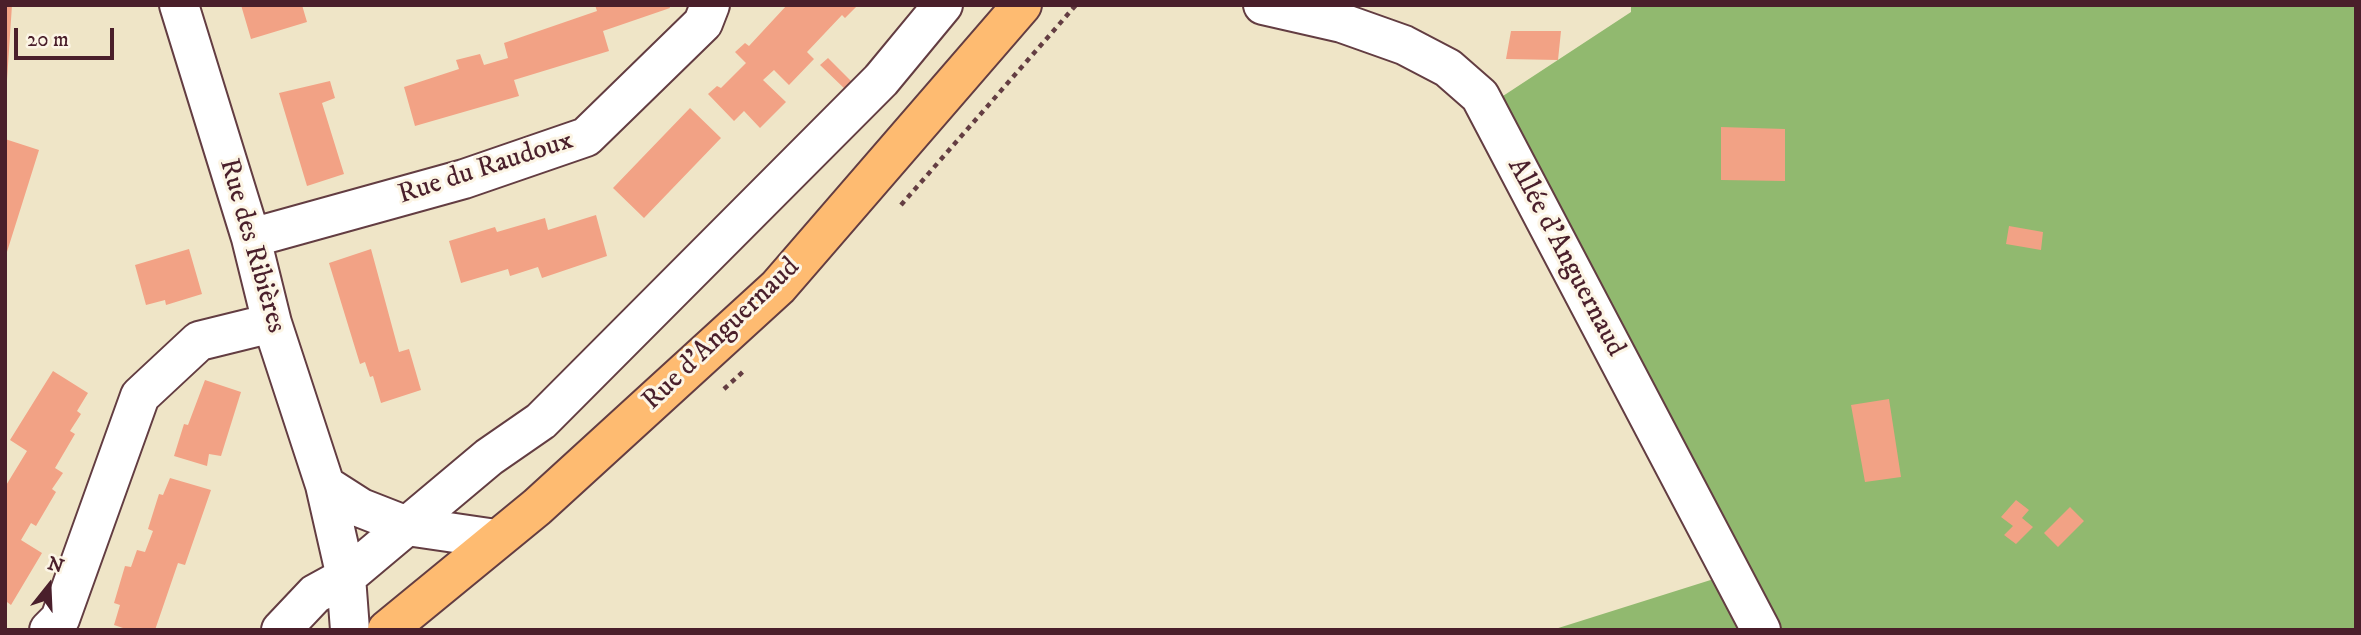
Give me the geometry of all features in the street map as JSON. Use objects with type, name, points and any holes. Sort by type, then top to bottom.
[{"type":"main road","name":"Rue d'Anguernaud","points":[[387,630],[537,507],[778,287],[1022,5]]},
{"type":"street","name":"Rue des Ribières","points":[[179,5],[250,238],[272,323],[325,485],[346,577],[350,630]]},
{"type":"street","name":"Rue du Raudoux","points":[[250,238],[464,179],[586,137],[703,23],[710,5]]},
{"type":"street","points":[[281,630],[315,594],[346,577],[489,457],[541,421],[881,80],[943,5]]},
{"type":"street","name":"Allée d'Anguernaud","points":[[1264,5],[1342,23],[1404,45],[1448,68],[1479,96],[1761,630]]},
{"type":"street","points":[[49,630],[60,619],[140,396],[199,341],[272,323]]},
{"type":"street","points":[[325,485],[361,508],[407,526],[496,539]]},
{"type":"green space","points":[[1631,5],[2356,5],[2356,630],[1552,630],[1736,572],[1474,115],[1631,12]]},
{"type":"building","points":[[5,5],[12,5],[7,80],[5,80]]},
{"type":"building","points":[[241,5],[302,5],[307,22],[251,39]]},
{"type":"building","points":[[595,5],[669,5],[670,8],[603,31],[609,51],[514,80],[519,96],[415,126],[404,87],[459,69],[456,60],[480,54],[484,65],[508,58],[504,43],[597,11]]},
{"type":"building","points":[[787,5],[858,5],[845,18],[842,15],[807,52],[814,59],[789,85],[774,70],[763,80],[786,102],[760,128],[744,111],[734,121],[708,94],[717,86],[721,88],[746,63],[735,52],[745,43],[749,46]]},
{"type":"building","points":[[1511,31],[1561,31],[1558,60],[1506,59]]},
{"type":"building","points":[[828,58],[854,84],[847,91],[820,65]]},
{"type":"building","points":[[330,81],[335,98],[322,103],[344,174],[307,186],[279,93]]},
{"type":"building","points":[[690,108],[721,138],[644,218],[613,188]]},
{"type":"building","points":[[1721,127],[1785,129],[1785,181],[1721,180]]},
{"type":"building","points":[[5,139],[39,150],[6,255],[5,255]]},
{"type":"building","points":[[596,215],[607,256],[542,278],[538,267],[510,276],[508,269],[461,283],[449,241],[495,227],[497,232],[545,218],[548,230]]},
{"type":"building","points":[[2009,226],[2043,232],[2041,250],[2006,244]]},
{"type":"building","points":[[189,249],[202,294],[166,305],[165,300],[146,305],[135,265]]},
{"type":"building","points":[[371,249],[399,352],[409,349],[421,390],[381,403],[373,376],[370,377],[365,362],[360,364],[329,263]]},
{"type":"building","points":[[53,371],[88,393],[77,411],[81,414],[70,431],[75,434],[55,468],[63,473],[52,489],[56,492],[36,526],[31,523],[21,540],[42,553],[11,605],[7,602],[5,606],[5,487],[27,451],[10,440]]},
{"type":"building","points":[[205,380],[241,392],[221,456],[209,454],[207,466],[174,456],[184,424],[188,425]]},
{"type":"building","points":[[1889,399],[1901,477],[1865,482],[1851,405]]},
{"type":"building","points":[[170,478],[211,490],[185,565],[178,563],[155,630],[129,630],[114,625],[120,605],[114,603],[125,566],[131,567],[137,550],[145,552],[153,531],[148,529],[159,494],[163,495]]},
{"type":"building","points":[[2016,500],[2029,510],[2022,518],[2033,527],[2016,544],[2004,535],[2013,526],[2001,517]]},
{"type":"building","points":[[2070,507],[2084,521],[2058,547],[2044,533]]}]
